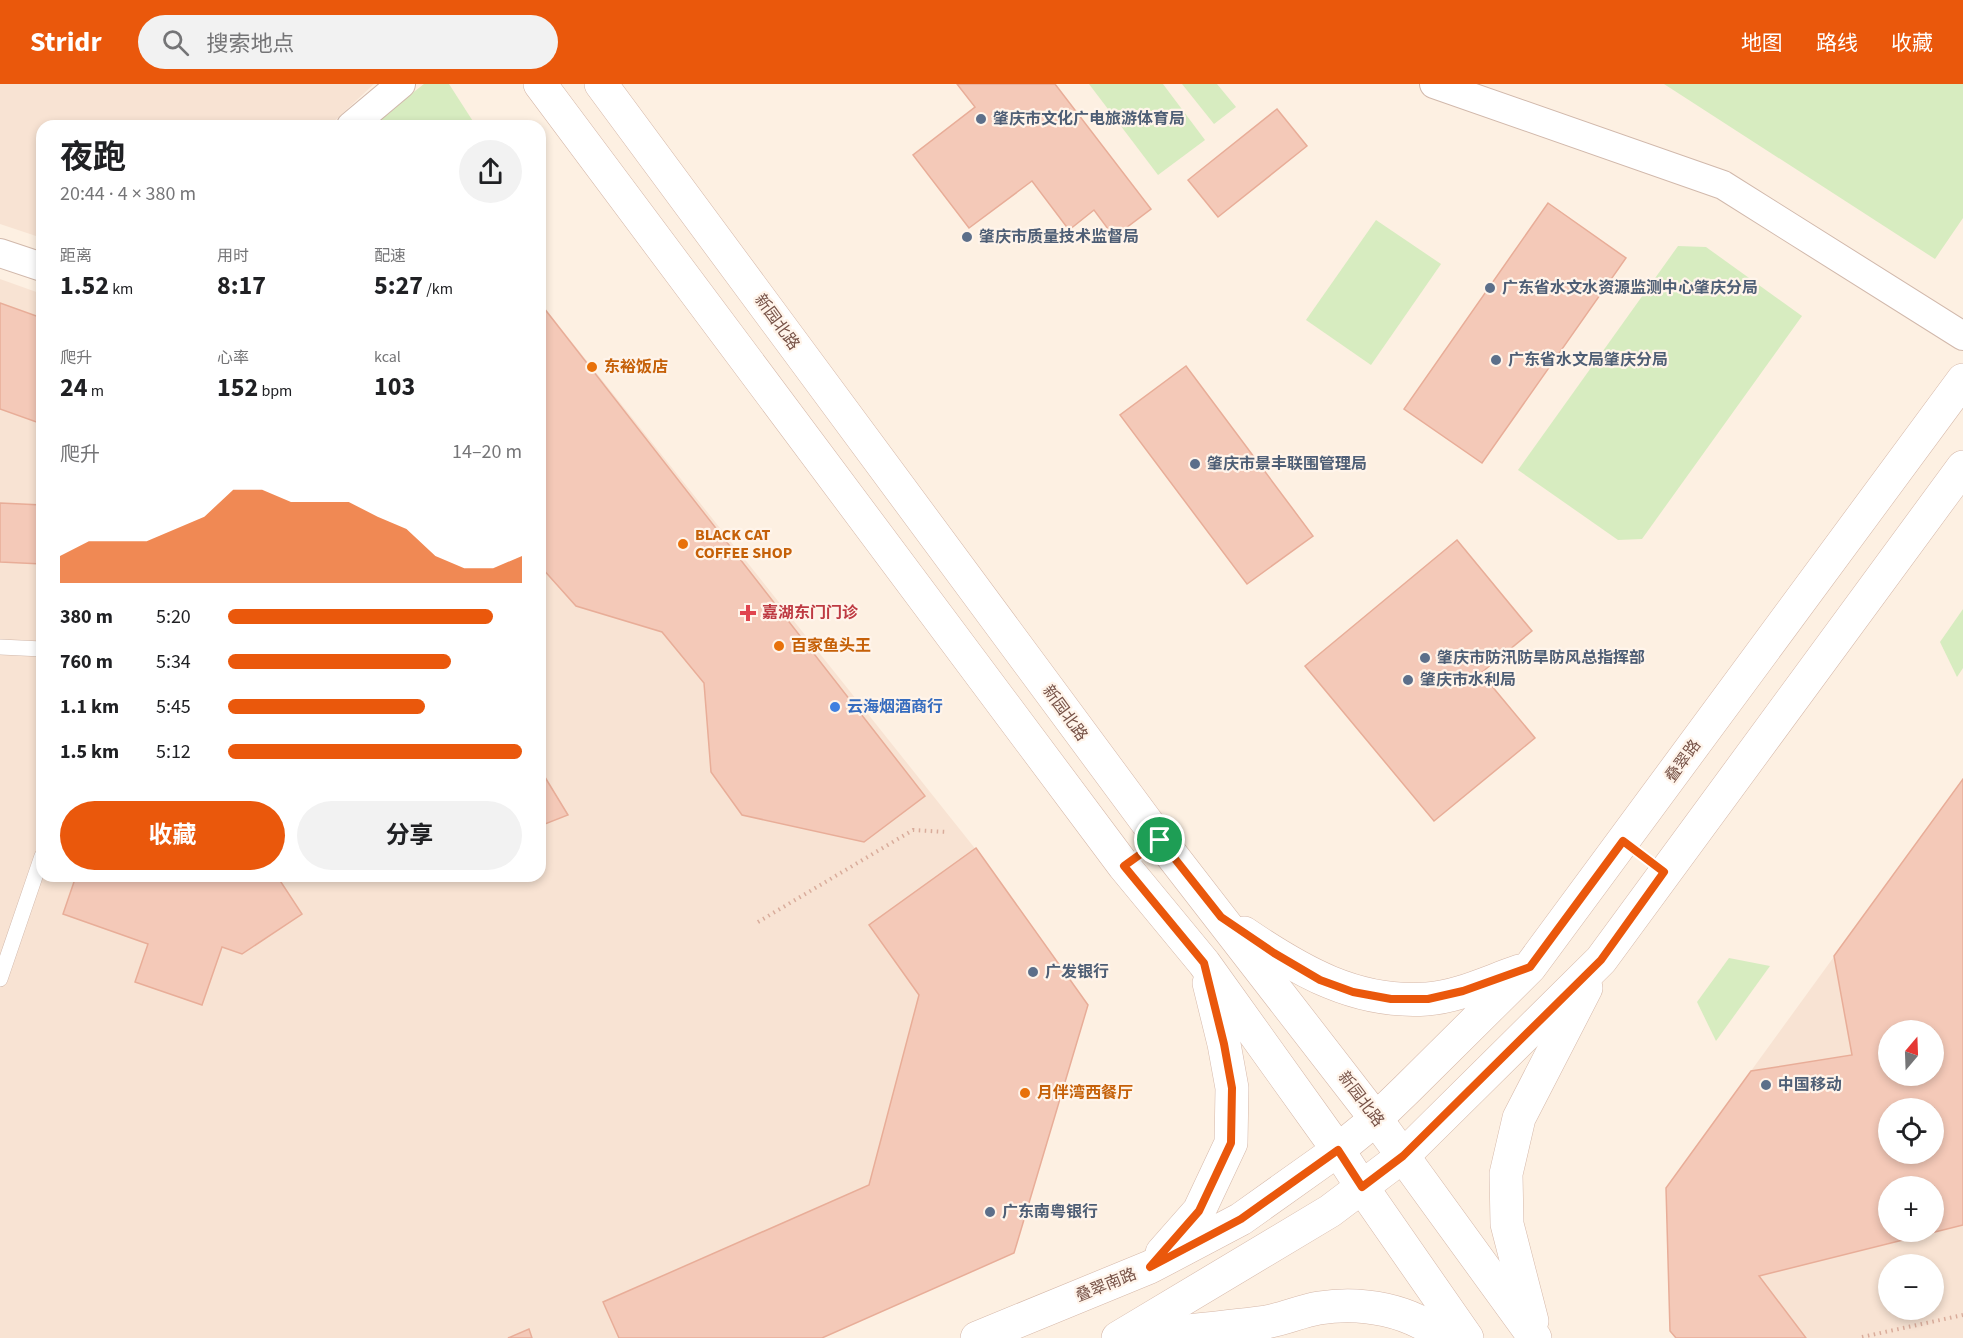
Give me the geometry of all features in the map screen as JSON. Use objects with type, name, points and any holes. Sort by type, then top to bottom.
[{"type":"main road","points":[[540,84],[1124,866],[1204,963],[1338,1150],[1467,1338]]},
{"type":"main road","name":"新园北路","points":[[601,84],[1160,840],[1376,1119],[1536,1338]]},
{"type":"main road","name":"叠翠路","points":[[1376,1119],[1530,967],[1963,380]]},
{"type":"main road","points":[[1536,1338],[1507,1224],[1506,1174],[1519,1118],[1601,960],[1963,467]]},
{"type":"main road","points":[[1124,866],[1160,840]]},
{"type":"main road","points":[[1623,841],[1664,872]]},
{"type":"main road","points":[[1221,917],[1274,953],[1320,980],[1353,992],[1391,999],[1437,997],[1463,991],[1530,967]]},
{"type":"main road","points":[[1118,1338],[1330,1211],[1403,1156],[1601,960]]},
{"type":"main road","points":[[1150,1267],[1199,1211],[1231,1143],[1232,1088],[1224,1044],[1204,963]]},
{"type":"main road","name":"叠翠南路","points":[[977,1338],[1150,1267],[1241,1219],[1338,1150],[1376,1119]]},
{"type":"main road","points":[[1095,1289],[1118,1338]]},
{"type":"main road","points":[[1118,1338],[1268,1321],[1320,1308],[1356,1306],[1403,1314],[1434,1329],[1444,1338]]},
{"type":"street","points":[[358,120],[401,84]]},
{"type":"street","points":[[1434,84],[1723,185],[1963,336]]},
{"type":"street","points":[[0,253],[36,265]]},
{"type":"lane","points":[[0,647],[36,650]]},
{"type":"lane","points":[[0,979],[36,874]]},
{"type":"path","points":[[758,922],[913,830],[947,832]]},
{"type":"path","points":[[1862,1337],[1963,1316]]},
{"type":"shaded area","points":[[0,84],[374,84],[335,120],[36,120],[36,236],[0,224]]},
{"type":"shaded area","points":[[0,279],[36,292],[36,882],[546,882],[546,310],[981,856],[1088,1005],[1014,1253],[814,1338],[0,1338]]},
{"type":"shaded area","points":[[1963,779],[1963,1338],[1676,1338],[1670,1331],[1666,1188]]},
{"type":"green space","points":[[424,84],[449,84],[472,120],[378,120]]},
{"type":"green space","points":[[1089,84],[1163,84],[1205,140],[1158,175]]},
{"type":"green space","points":[[1182,84],[1217,84],[1236,107],[1214,124]]},
{"type":"green space","points":[[1664,84],[1963,84],[1963,218],[1935,259]]},
{"type":"green space","points":[[1376,220],[1441,264],[1371,365],[1306,320]]},
{"type":"green space","points":[[1678,246],[1706,247],[1802,316],[1642,539],[1618,540],[1518,470]]},
{"type":"green space","points":[[1963,609],[1963,668],[1957,677],[1940,642]]},
{"type":"green space","points":[[1729,958],[1770,966],[1716,1041],[1697,1002]]},
{"type":"building","points":[[957,84],[1055,84],[1151,209],[1114,237],[1094,210],[1069,230],[1032,181],[969,228],[913,155],[975,107]]},
{"type":"building","points":[[1277,109],[1307,146],[1218,217],[1188,180]]},
{"type":"building","points":[[1548,203],[1626,258],[1482,463],[1404,409]]},
{"type":"building","points":[[0,303],[36,316],[36,422],[0,409]]},
{"type":"building","points":[[546,311],[925,796],[864,842],[742,815],[711,772],[704,683],[662,632],[576,606],[546,573]]},
{"type":"building","points":[[1186,366],[1313,536],[1247,584],[1120,415]]},
{"type":"building","points":[[0,503],[36,505],[36,564],[0,562]]},
{"type":"building","points":[[1457,540],[1532,631],[1481,673],[1535,738],[1434,821],[1305,666]]},
{"type":"building","points":[[546,779],[568,815],[546,824]]},
{"type":"building","points":[[1963,779],[1963,1225],[1944,1230],[1944,1176],[1878,1176],[1878,1242],[1895,1242],[1759,1276],[1806,1338],[1676,1338],[1670,1331],[1666,1188],[1751,1071],[1852,1055],[1834,956]]},
{"type":"building","points":[[976,848],[1088,1005],[1014,1253],[822,1338],[619,1338],[603,1302],[869,1185],[919,995],[869,925]]},
{"type":"building","points":[[74,882],[281,882],[302,914],[242,954],[222,947],[202,1005],[135,982],[148,944],[63,914]]},
{"type":"building","points":[[529,1329],[532,1338],[508,1338]]},
{"type":"place","name":"肇庆市文化广电旅游体育局","points":[[981,119]]},
{"type":"place","name":"肇庆市质量技术监督局","points":[[967,237]]},
{"type":"place","name":"广东省水文水资源监测中心肇庆分局","points":[[1490,288]]},
{"type":"place","name":"广东省水文局肇庆分局","points":[[1496,360]]},
{"type":"place","name":"东裕饭店","points":[[592,367]]},
{"type":"place","name":"肇庆市景丰联围管理局","points":[[1195,464]]},
{"type":"place","name":"BLACK CAT COFFEE SHOP","points":[[683,544]]},
{"type":"place","name":"嘉湖东门门诊","points":[[748,613]]},
{"type":"place","name":"百家鱼头王","points":[[779,646]]},
{"type":"place","name":"肇庆市防汛防旱防风总指挥部","points":[[1425,658]]},
{"type":"place","name":"肇庆市水利局","points":[[1408,680]]},
{"type":"place","name":"云海烟酒商行","points":[[835,707]]},
{"type":"place","name":"广发银行","points":[[1033,972]]},
{"type":"place","name":"中国移动","points":[[1766,1085]]},
{"type":"place","name":"月伴湾西餐厅","points":[[1025,1093]]},
{"type":"place","name":"广东南粤银行","points":[[990,1212]]},
{"type":"route","points":[[1160,840],[1221,917],[1274,953],[1320,980],[1353,992],[1391,999],[1428,999],[1463,991],[1530,967],[1623,841],[1664,872],[1601,960],[1403,1156],[1362,1187],[1338,1150],[1241,1219],[1150,1267],[1199,1211],[1231,1143],[1232,1088],[1224,1044],[1204,963],[1124,866],[1160,840]]}]
